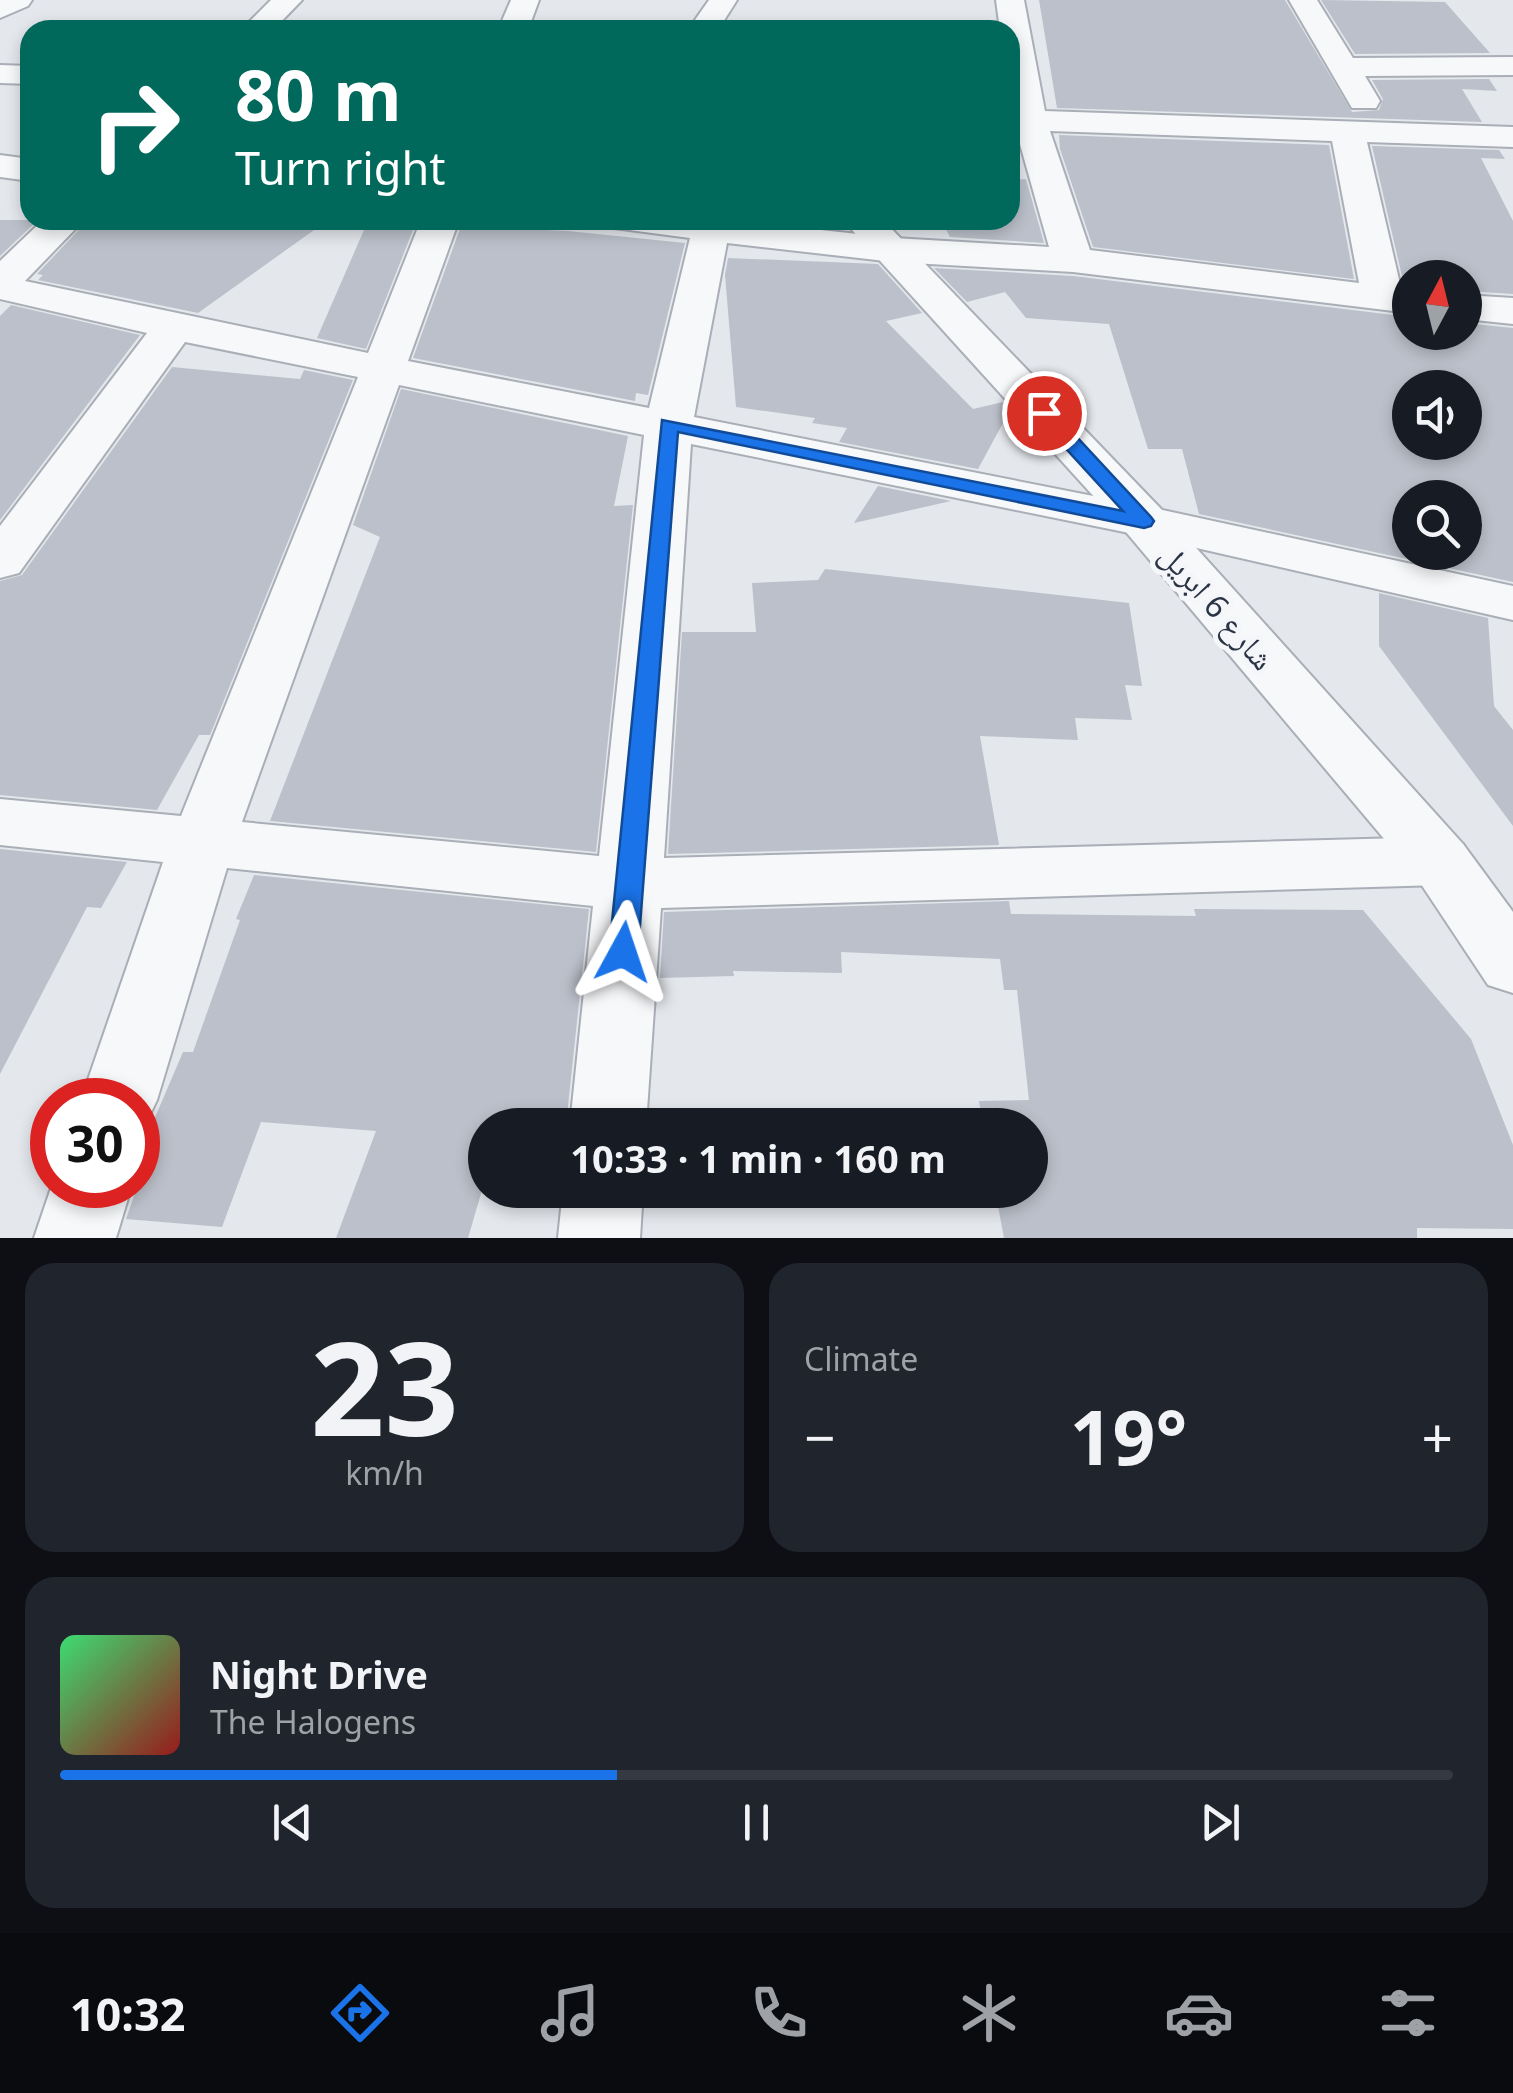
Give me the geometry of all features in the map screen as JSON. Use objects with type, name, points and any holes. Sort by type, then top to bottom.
[{"type":"street","points":[[0,9],[18,0]]},
{"type":"street","points":[[267,20],[288,0]]},
{"type":"street","points":[[706,20],[723,0]]},
{"type":"street","points":[[1303,0],[1346,68],[1363,131],[1392,280]]},
{"type":"street","points":[[1346,68],[1513,66]]},
{"type":"street","points":[[1073,260],[1020,121],[1513,137]]},
{"type":"street","points":[[0,285],[56,230]]},
{"type":"street","points":[[127,1078],[202,844],[436,230]]},
{"type":"street","points":[[609,1108],[669,424],[712,230]]},
{"type":"street","points":[[740,230],[878,235],[1392,300]]},
{"type":"street","name":"شارع 6 ابريل","points":[[878,235],[1144,521],[1440,861],[1513,966]]},
{"type":"street","points":[[0,285],[174,327],[1144,521],[1513,603]]},
{"type":"street","points":[[1482,308],[1513,312]]},
{"type":"street","points":[[0,562],[174,327]]},
{"type":"street","points":[[0,822],[629,884],[1440,861]]},
{"type":"street","points":[[75,1238],[85,1208]]},
{"type":"street","points":[[598,1238],[601,1208]]},
{"type":"building","points":[[1039,0],[1285,0],[1352,112],[1379,110],[1383,99],[1372,80],[1489,79],[1497,91],[1462,89],[1482,122],[1057,108]]},
{"type":"building","points":[[1321,0],[1445,2],[1490,53],[1355,54]]},
{"type":"building","points":[[1059,135],[1329,145],[1354,279],[1093,247],[1060,149]]},
{"type":"building","points":[[1372,146],[1499,150],[1505,159],[1481,158],[1513,221],[1513,294],[1482,292],[1482,260],[1398,260]]},
{"type":"building","points":[[1020,179],[1026,179],[1044,243],[950,237],[946,230],[1020,230]]},
{"type":"building","points":[[0,220],[20,220],[20,230],[27,230],[0,256]]},
{"type":"building","points":[[79,230],[314,230],[198,313],[38,280],[43,275],[37,274]]},
{"type":"building","points":[[364,230],[413,230],[366,349],[317,338]]},
{"type":"building","points":[[460,230],[568,231],[685,243],[648,395],[636,393],[635,401],[413,358]]},
{"type":"building","points":[[728,258],[878,264],[922,313],[886,321],[973,409],[1003,402],[1010,410],[978,469],[839,442],[847,428],[812,423],[815,418],[736,407],[725,275]]},
{"type":"building","points":[[934,268],[1073,276],[1392,315],[1392,350],[1482,350],[1482,325],[1513,328],[1513,582],[1458,570],[1482,570],[1482,480],[1392,480],[1392,556],[1199,514],[1182,449],[1148,449],[1109,324],[1026,318],[1005,292],[967,302]]},
{"type":"building","points":[[11,305],[140,335],[0,520],[0,316]]},
{"type":"building","points":[[172,367],[300,379],[304,370],[353,380],[210,735],[199,735],[157,810],[0,795],[0,581],[22,575]]},
{"type":"building","points":[[401,389],[628,436],[614,506],[633,505],[596,852],[270,821],[380,537],[353,525]]},
{"type":"building","points":[[878,486],[951,501],[854,523]]},
{"type":"building","points":[[825,569],[1129,603],[1142,686],[1125,685],[1132,720],[1075,718],[1078,740],[980,736],[999,845],[668,854],[682,632],[756,632],[752,583],[818,580]]},
{"type":"building","points":[[1379,593],[1488,618],[1494,706],[1513,730],[1513,826],[1379,646]]},
{"type":"building","points":[[0,849],[127,862],[101,908],[87,907],[0,1074]]},
{"type":"building","points":[[254,875],[589,909],[568,1108],[468,1108],[468,1208],[477,1208],[468,1238],[336,1238],[376,1131],[261,1122],[222,1227],[126,1219],[130,1208],[160,1208],[160,1106],[183,1052],[193,1052],[240,920],[236,919]]},
{"type":"building","points":[[1009,901],[1011,914],[1196,916],[1194,909],[1363,910],[1471,1039],[1513,1145],[1513,1229],[1417,1228],[1417,1238],[1004,1238],[998,1208],[1048,1208],[1048,1108],[980,1108],[979,1101],[1029,1100],[1017,990],[1004,990],[1000,959],[841,952],[842,973],[733,971],[734,976],[660,978],[664,912]]},
{"type":"route","points":[[623,952],[669,424],[1144,521],[1044,413]]}]
